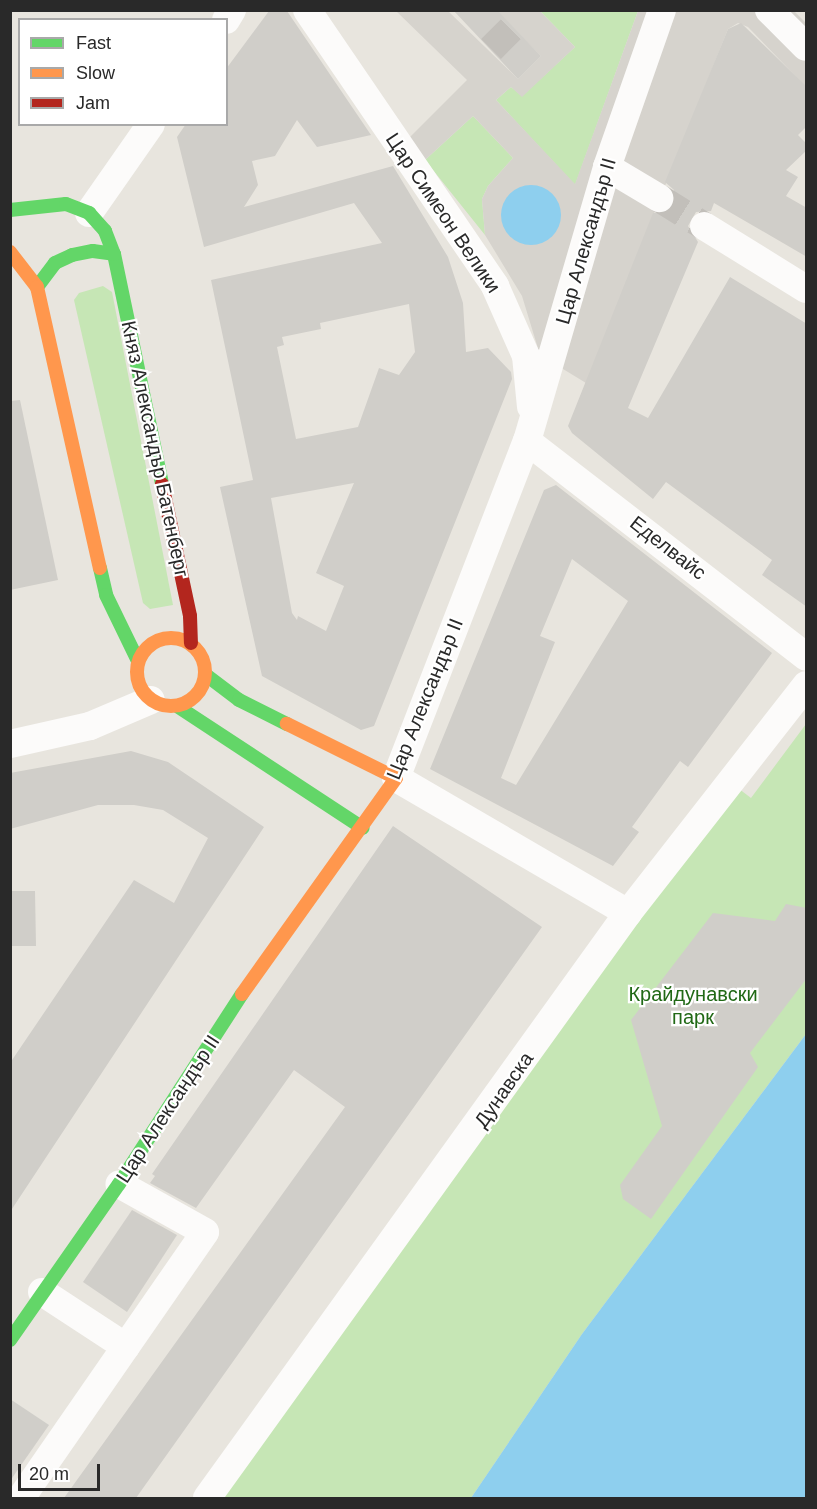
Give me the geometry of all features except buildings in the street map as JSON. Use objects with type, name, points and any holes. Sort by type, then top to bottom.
[{"type":"street","name":"Цар Симеон Велики","points":[[307,10],[495,286],[526,356],[532,388],[529,437]]},
{"type":"street","name":"Цар Александър II","points":[[10,1340],[119,1184],[254,976],[363,828],[396,778],[529,437],[607,167],[662,10]]},
{"type":"street","points":[[769,10],[807,47]]},
{"type":"street","points":[[10,210],[66,204],[89,213],[150,126]]},
{"type":"street","points":[[607,167],[659,198]]},
{"type":"street","name":"Княз Александър Батенберг","points":[[89,213],[105,231],[114,255],[190,616],[190,644],[202,657],[206,675],[239,700],[396,778],[628,913]]},
{"type":"street","points":[[704,226],[807,288]]},
{"type":"street","points":[[37,287],[55,263],[72,255],[93,251],[114,255]]},
{"type":"street","points":[[10,252],[37,287],[106,595],[138,661],[137,682],[164,703],[363,828]]},
{"type":"street","name":"Еделвайс","points":[[529,437],[807,657]]},
{"type":"street","points":[[138,661],[150,644],[160,639],[181,639],[190,644]]},
{"type":"street","points":[[10,744],[90,726],[197,695],[206,675]]},
{"type":"street","name":"Дунавска","points":[[207,1498],[628,913],[807,685]]},
{"type":"street","points":[[21,1498],[205,1232],[119,1184]]},
{"type":"street","points":[[42,1292],[126,1347]]},
{"type":"green space","points":[[540,11],[638,11],[575,185],[496,100],[511,87],[522,96],[575,47]]},
{"type":"green space","points":[[473,116],[513,158],[488,186],[482,199],[485,235],[425,160]]},
{"type":"green space","points":[[103,286],[112,292],[173,605],[150,609],[143,603],[74,300],[79,293]]},
{"type":"green space","name":"Крайдунавски парк","points":[[806,724],[806,1034],[582,1334],[471,1498],[207,1498],[730,782],[751,798]]},
{"type":"shaded area","points":[[396,11],[448,11],[518,79],[541,56],[497,11],[540,11],[575,47],[522,97],[511,87],[496,100],[575,184],[638,11],[794,11],[806,23],[806,87],[748,27],[738,23],[728,29],[586,383],[540,355],[522,296],[485,235],[482,199],[488,186],[513,158],[473,116],[425,160],[409,138],[467,80]]},
{"type":"water","points":[[531,185],[548,190],[556,198],[561,215],[556,232],[548,240],[531,245],[514,240],[506,232],[501,215],[506,198],[514,190]]},
{"type":"water","points":[[806,1034],[806,1498],[471,1498],[582,1334]]},
{"type":"tunnel","points":[[491,49],[513,27]]},
{"type":"tunnel","points":[[659,198],[704,226]]},
{"type":"traffic: fast","points":[[10,210],[66,204],[89,213],[105,231],[114,254],[162,484]]},
{"type":"traffic: fast","points":[[37,287],[55,263],[72,255],[93,251],[114,254]]},
{"type":"traffic: fast","points":[[100,568],[106,595],[138,661]]},
{"type":"traffic: fast","points":[[206,675],[239,700],[287,724]]},
{"type":"traffic: fast","points":[[177,706],[363,828]]},
{"type":"traffic: fast","points":[[10,1340],[119,1184],[242,994]]},
{"type":"traffic: slow","points":[[10,252],[37,287],[100,568]]},
{"type":"traffic: slow","points":[[164,638],[178,638],[190,643],[200,653],[205,672],[200,691],[190,701],[178,706],[164,706],[152,701],[142,691],[137,679],[137,665],[142,653],[152,643],[164,638]]},
{"type":"traffic: slow","points":[[242,994],[396,778],[287,724]]},
{"type":"traffic: jam","points":[[162,484],[190,616],[191,643]]}]
